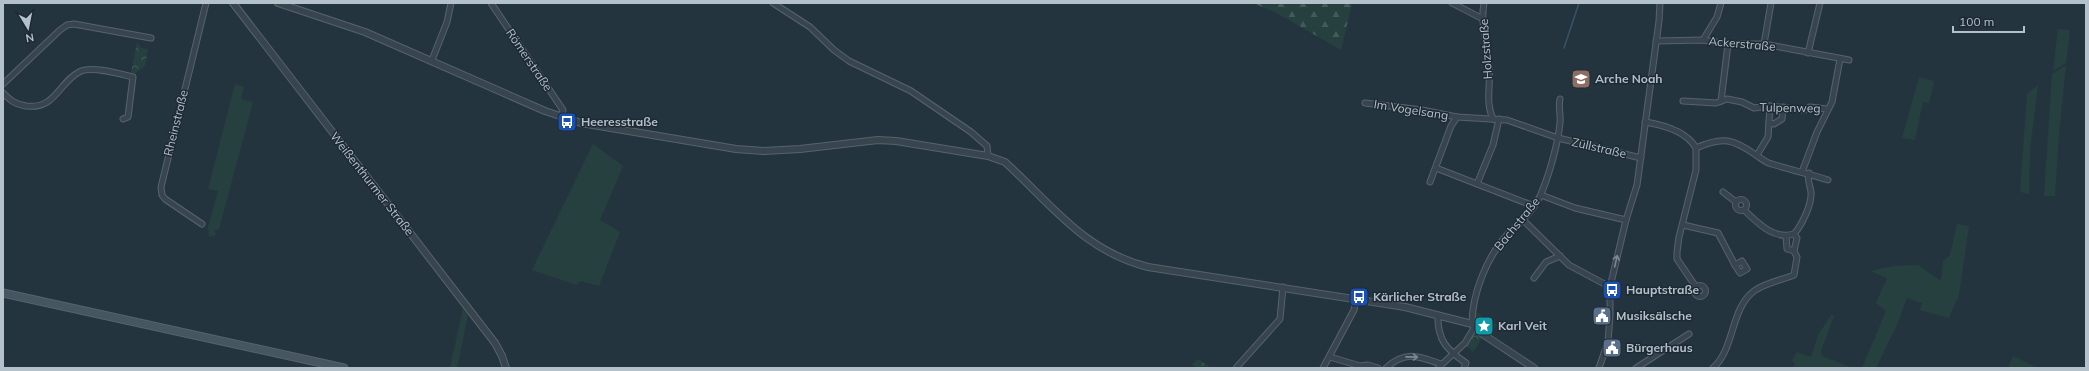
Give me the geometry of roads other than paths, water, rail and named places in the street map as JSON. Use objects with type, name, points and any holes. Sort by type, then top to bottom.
[{"type":"main road","points":[[3,292],[344,368]]},
{"type":"street","name":"Rheinstraße","points":[[202,224],[166,199],[162,194],[161,187],[206,3]]},
{"type":"street","name":"Weißenthurmer Straße","points":[[233,3],[494,344],[502,356],[506,368]]},
{"type":"street","points":[[278,3],[365,32],[561,117],[581,123],[736,149],[757,151],[800,150],[878,140],[914,143],[988,156],[1005,162],[1072,227],[1105,251],[1128,262],[1148,267],[1405,307],[1438,315],[1473,326],[1514,356],[1534,368]]},
{"type":"street","points":[[432,60],[447,22],[451,3]]},
{"type":"street","name":"Römerstraße","points":[[492,3],[563,110],[561,117]]},
{"type":"street","points":[[773,3],[810,27],[834,50],[849,61],[911,91],[971,132],[987,146],[988,156]]},
{"type":"street","points":[[1452,3],[1483,20]]},
{"type":"street","name":"Holzstraße","points":[[1484,3],[1483,20],[1489,68],[1488,105],[1493,119]]},
{"type":"street","points":[[1599,368],[1608,342],[1610,287],[1626,220],[1637,184],[1660,3]]},
{"type":"street","points":[[1703,40],[1717,16],[1722,3]]},
{"type":"street","points":[[1764,44],[1771,3]]},
{"type":"street","points":[[1808,53],[1820,3]]},
{"type":"street","points":[[3,84],[67,25],[82,26],[151,38]]},
{"type":"street","name":"Ackerstraße","points":[[1656,41],[1703,40],[1728,44],[1764,44],[1850,60]]},
{"type":"street","points":[[1721,101],[1728,44]]},
{"type":"street","points":[[1802,172],[1827,109],[1832,102],[1840,59]]},
{"type":"street","points":[[3,93],[11,102],[36,107],[45,104],[74,76],[86,70],[133,76],[128,117],[123,119]]},
{"type":"street","name":"Bachstraße","points":[[1473,326],[1477,293],[1493,255],[1507,235],[1523,220],[1541,195],[1558,138],[1560,99]]},
{"type":"street","name":"Tulpenweg","points":[[1683,101],[1716,103],[1727,99],[1742,102],[1754,108],[1770,106],[1804,110],[1810,107],[1827,109]]},
{"type":"street","name":"Im Vogelsang","points":[[1364,103],[1422,110],[1457,117]]},
{"type":"street","points":[[1757,155],[1766,141],[1770,106]]},
{"type":"street","points":[[1769,123],[1774,124],[1782,119],[1783,107]]},
{"type":"street","points":[[1430,182],[1451,126],[1457,117],[1507,120],[1558,138]]},
{"type":"street","points":[[1476,184],[1493,145],[1499,119]]},
{"type":"street","points":[[1645,124],[1667,127],[1692,141],[1696,148],[1696,170],[1679,237],[1677,259],[1696,287]]},
{"type":"street","name":"Züllstraße","points":[[1558,138],[1641,158]]},
{"type":"street","points":[[1696,148],[1707,143],[1727,140],[1735,142],[1771,164],[1809,173],[1828,180]]},
{"type":"street","points":[[1436,168],[1534,206]]},
{"type":"street","points":[[1723,192],[1736,202],[1737,209],[1744,210],[1768,231],[1786,236],[1794,234],[1802,225],[1811,193],[1807,181],[1809,173]]},
{"type":"street","points":[[1541,195],[1575,208],[1626,220]]},
{"type":"street","points":[[1736,202],[1741,200],[1746,202],[1747,206],[1744,210]]},
{"type":"street","points":[[1523,220],[1569,265],[1610,287]]},
{"type":"street","points":[[1683,225],[1718,233],[1735,264]]},
{"type":"street","points":[[1713,368],[1720,362],[1741,311],[1752,293],[1794,275],[1797,258],[1794,251],[1797,238],[1794,234]]},
{"type":"street","points":[[1786,236],[1787,249],[1794,251]]},
{"type":"street","points":[[1534,278],[1546,262],[1560,256]]},
{"type":"street","points":[[1236,368],[1280,319],[1284,288]]},
{"type":"street","points":[[1323,368],[1354,310],[1356,299]]},
{"type":"street","points":[[1438,315],[1437,328],[1441,338],[1454,355],[1466,363],[1464,368]]},
{"type":"street","points":[[1386,368],[1396,360],[1407,356],[1417,356],[1440,366],[1465,344],[1473,326]]},
{"type":"street","points":[[1636,368],[1689,334]]},
{"type":"street","points":[[1330,357],[1360,366],[1368,365],[1378,368]]},
{"type":"waterway","points":[[1564,48],[1579,3]]},
{"type":"place","name":"Arche Noah","points":[[1581,79]]},
{"type":"place","name":"Heeresstraße","points":[[567,122]]},
{"type":"place","name":"Hauptstraße","points":[[1612,290]]},
{"type":"place","name":"Kärlicher Straße","points":[[1359,297]]},
{"type":"place","name":"Musiksälsche","points":[[1602,316]]},
{"type":"place","name":"Karl Veit","points":[[1484,326]]},
{"type":"place","name":"Bürgerhaus","points":[[1612,348]]}]
